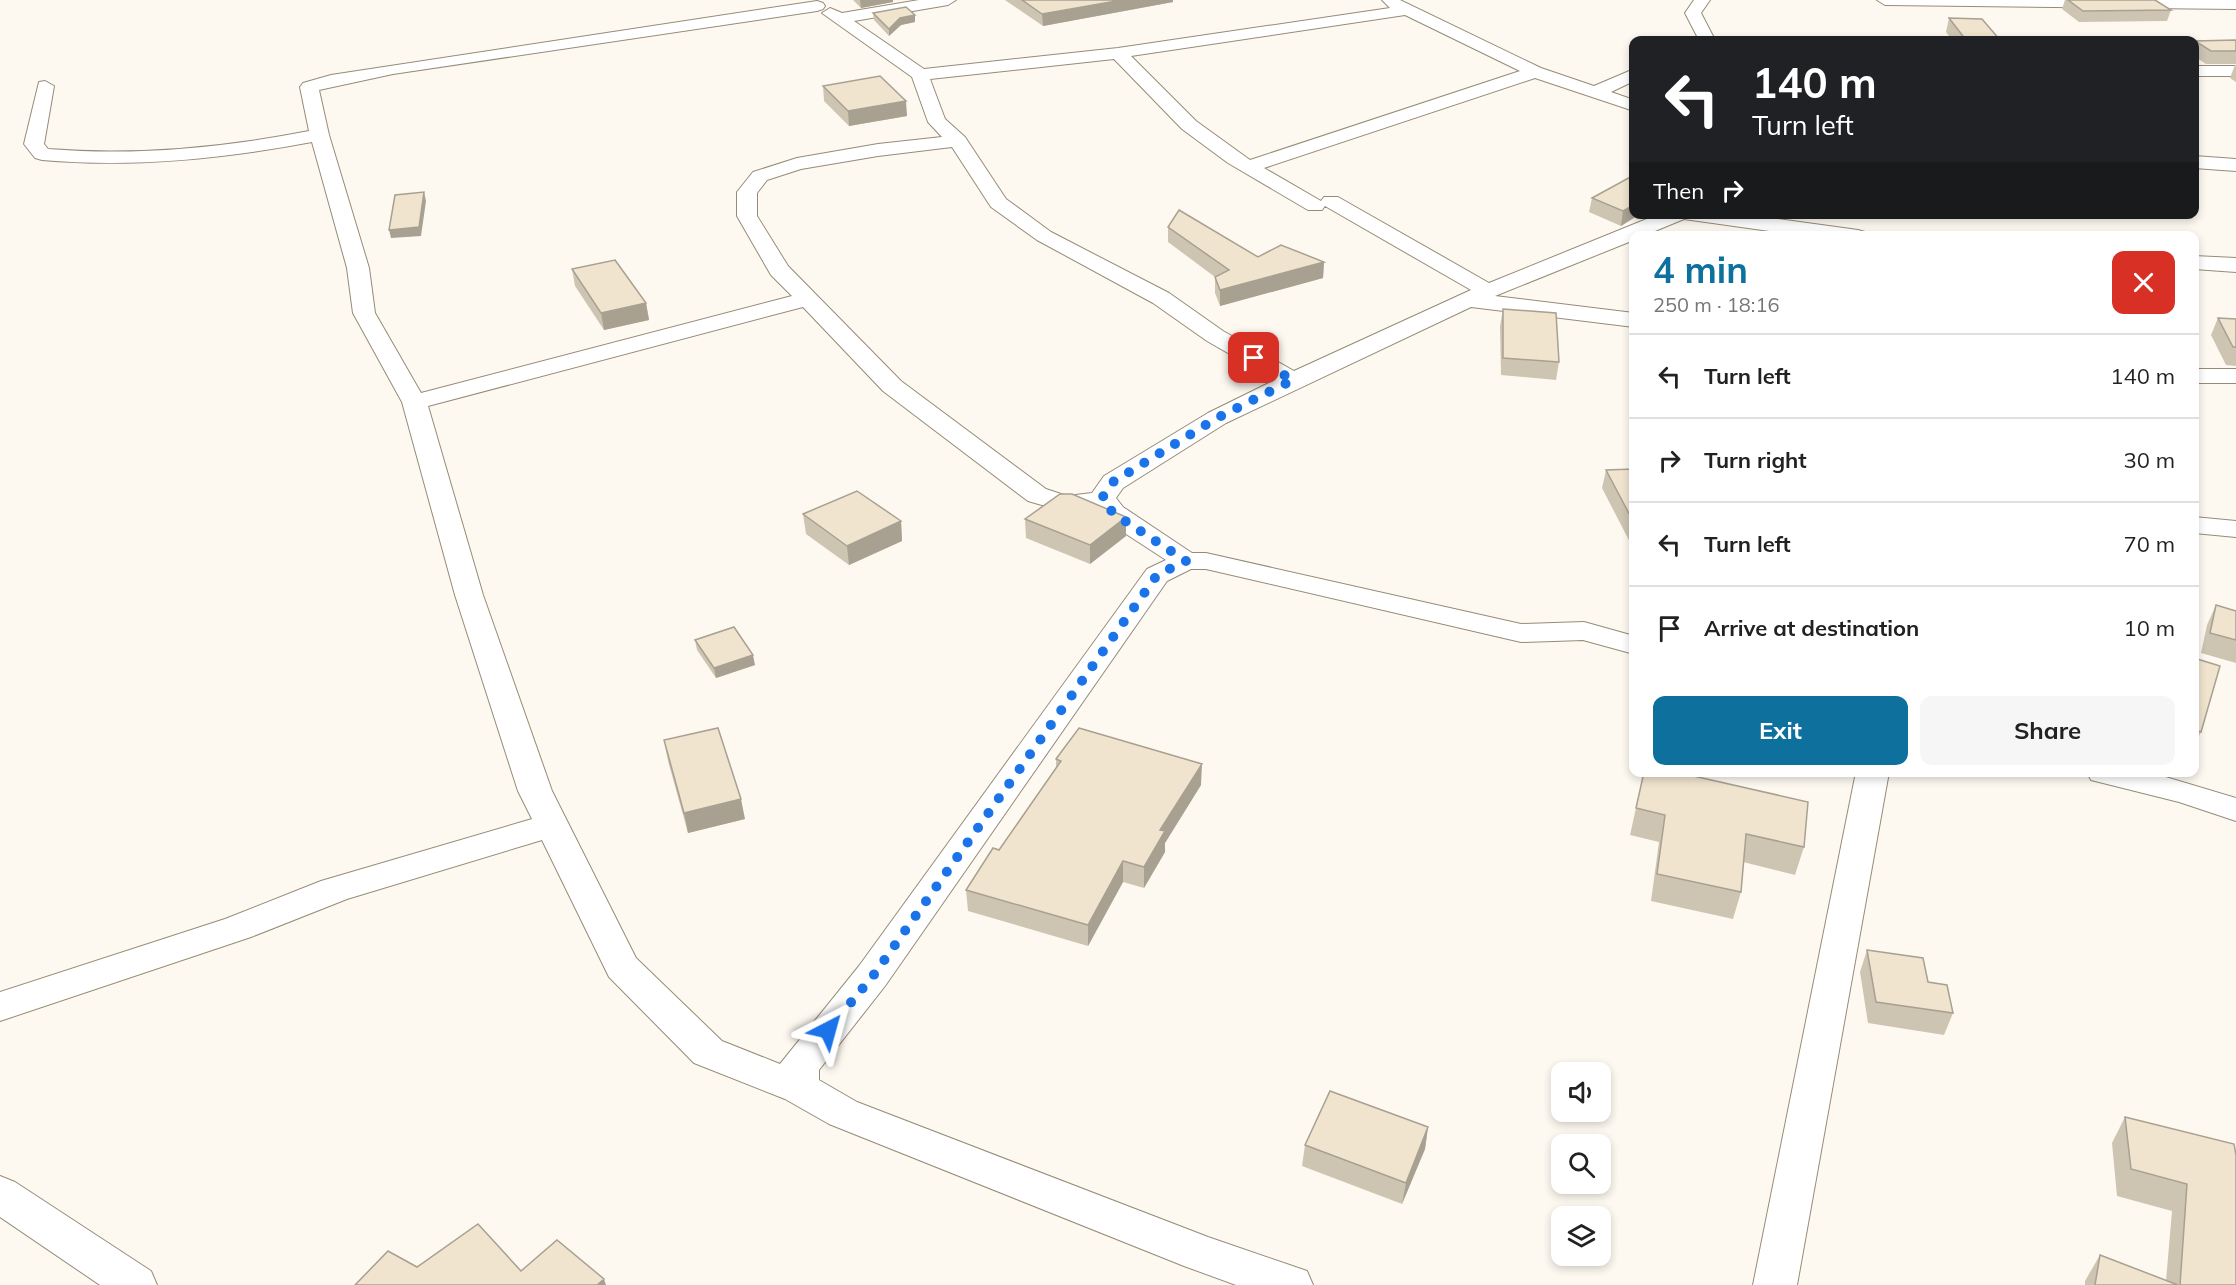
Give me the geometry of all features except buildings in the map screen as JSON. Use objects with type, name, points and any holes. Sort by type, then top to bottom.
[{"type":"street","points":[[948,0],[822,8],[331,80],[309,87],[319,135],[358,268],[364,313],[414,402],[469,595],[535,791],[622,967],[708,1052],[799,1088],[855,1117],[1199,1253],[1291,1285]]},
{"type":"street","points":[[1386,0],[1535,72],[1629,104]]},
{"type":"street","points":[[1702,0],[1693,13],[1705,36]]},
{"type":"street","points":[[1885,0],[2236,4]]},
{"type":"street","points":[[822,8],[920,75],[928,103],[938,122],[958,141],[998,202],[1035,229],[1161,298],[1215,336],[1293,380]]},
{"type":"street","points":[[920,75],[1118,53],[1406,10]]},
{"type":"street","points":[[1118,53],[1189,125],[1248,167],[1323,204],[1478,296],[1629,319]]},
{"type":"street","points":[[2199,70],[2236,71]]},
{"type":"street","points":[[1248,167],[1535,72]]},
{"type":"street","points":[[1595,93],[1629,76]]},
{"type":"street","points":[[45,86],[34,144],[42,154],[69,157],[156,156],[239,151],[319,135]]},
{"type":"street","points":[[958,141],[797,164],[760,176],[747,192],[747,216],[779,270],[892,386],[1037,495],[1066,504],[1102,498],[1113,482],[1217,418],[1293,380],[1478,296],[1629,234]]},
{"type":"street","points":[[2199,162],[2236,165]]},
{"type":"street","points":[[1637,231],[1666,219]]},
{"type":"street","points":[[1728,219],[1820,231]]},
{"type":"street","points":[[2199,262],[2236,265]]},
{"type":"street","points":[[414,402],[807,299]]},
{"type":"street","points":[[2199,376],[2236,376]]},
{"type":"street","points":[[1102,498],[1113,513],[1186,561]]},
{"type":"street","points":[[2199,525],[2236,529]]},
{"type":"street","points":[[799,1088],[799,1066],[873,976],[1157,575],[1186,561],[1206,561],[1521,633],[1584,631],[1629,644]]},
{"type":"street","points":[[1775,1285],[1872,777]]},
{"type":"street","points":[[2123,777],[2188,793],[2236,810]]},
{"type":"street","points":[[0,1007],[238,928],[334,890],[552,825]]},
{"type":"street","points":[[0,1194],[135,1285]]},
{"type":"route","points":[[828,1030],[873,976],[1157,575],[1186,561],[1113,513],[1102,498],[1113,482],[1217,418],[1293,380],[1254,358]]}]
